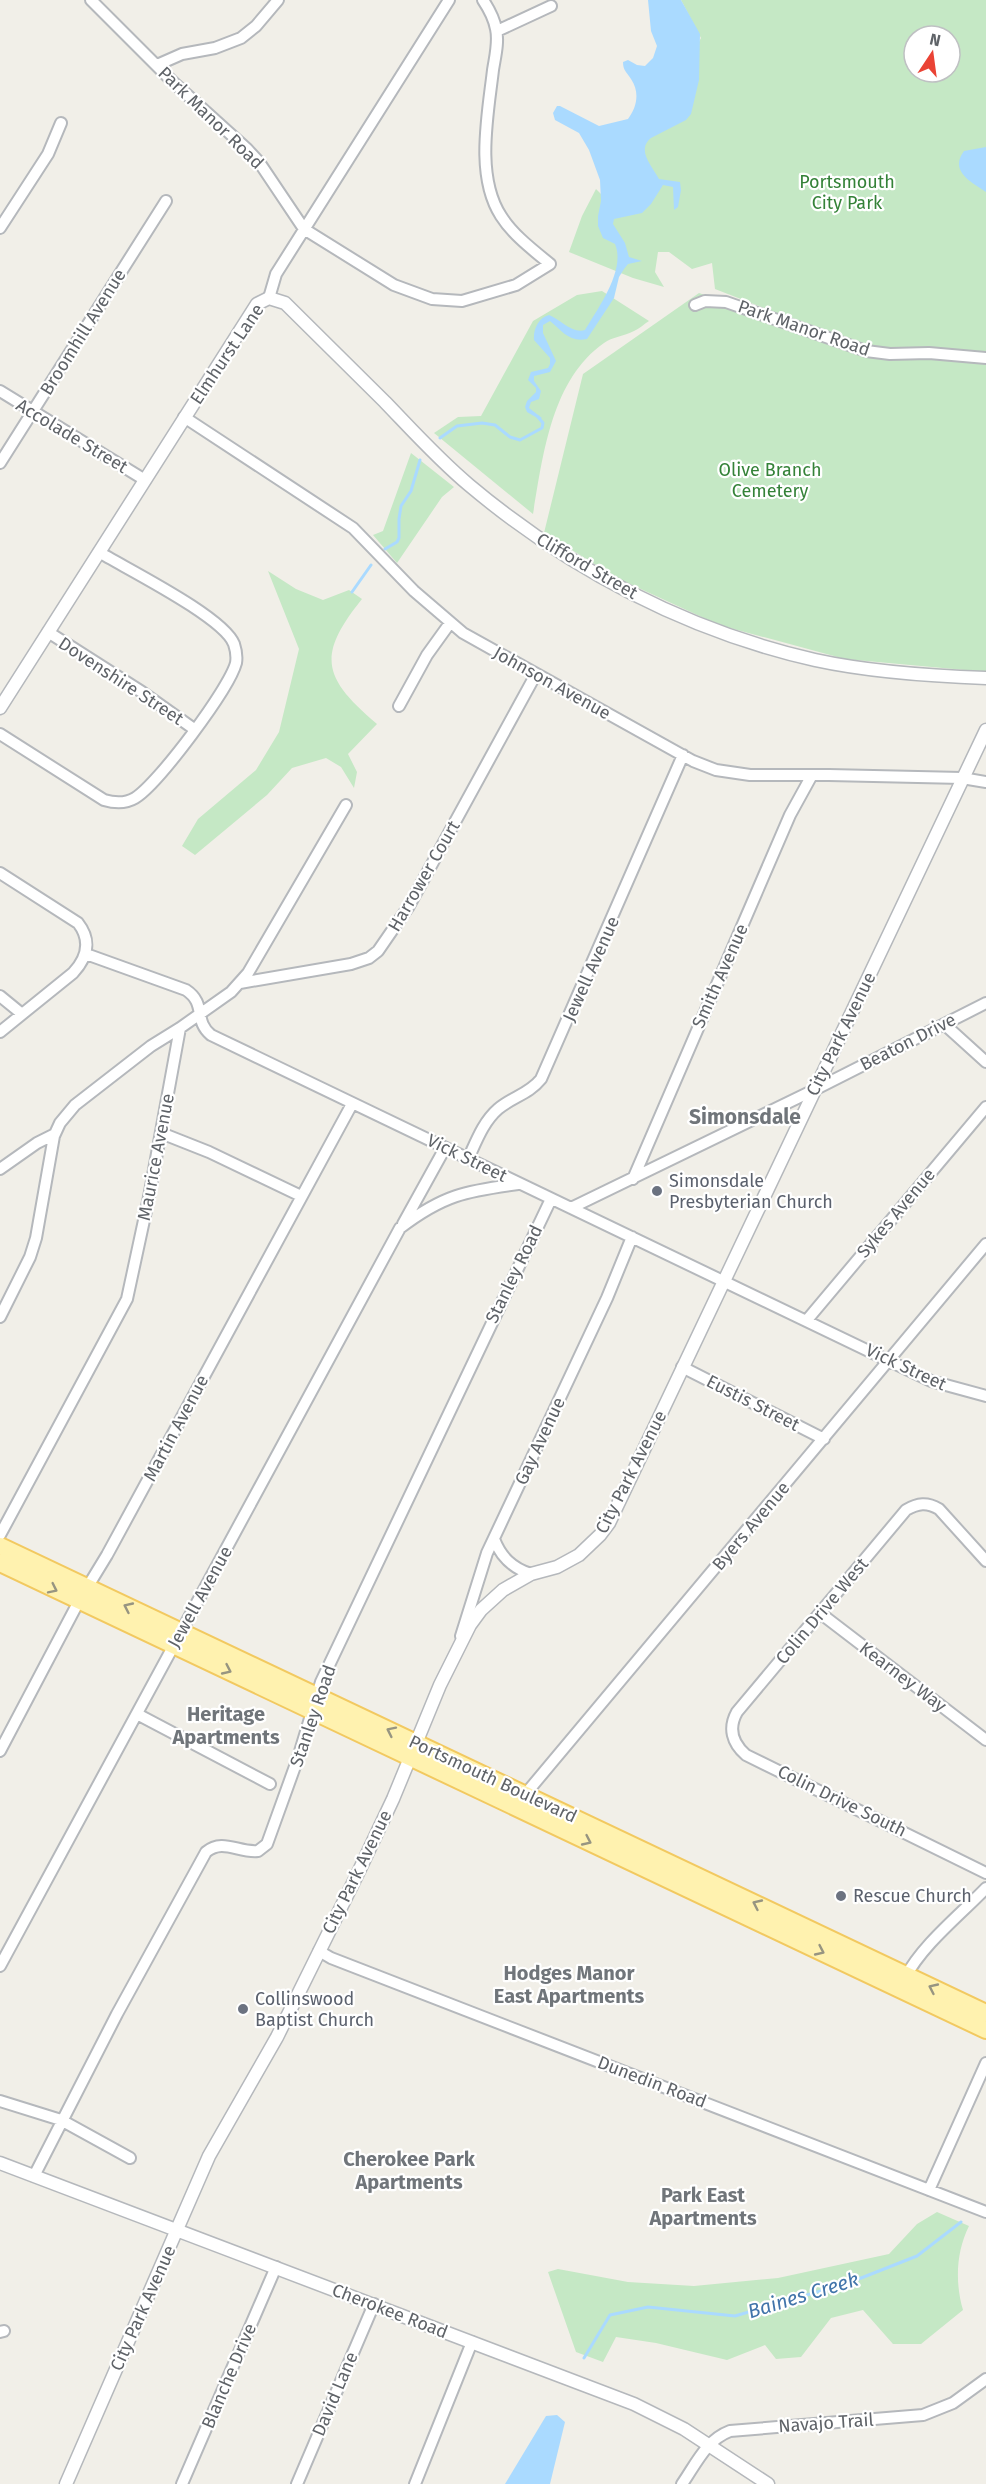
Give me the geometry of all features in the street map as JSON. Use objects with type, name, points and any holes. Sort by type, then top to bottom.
[{"type":"main road","name":"Portsmouth Boulevard","points":[[0,1546],[83,1594],[903,1982],[986,2030]]},
{"type":"main road","name":"Portsmouth Boulevard","points":[[0,1563],[83,1594]]},
{"type":"main road","name":"Portsmouth Boulevard","points":[[903,1982],[986,2013]]},
{"type":"street","name":"Park Manor Road","points":[[91,0],[259,162],[304,229],[394,285],[442,301],[474,299],[502,291],[535,275],[550,264],[526,245],[500,215],[489,185],[486,127],[497,31]]},
{"type":"street","points":[[157,65],[182,54],[215,48],[241,38],[256,26],[278,0]]},
{"type":"street","name":"Elmhurst Lane","points":[[0,708],[257,304],[269,298],[276,274],[449,0]]},
{"type":"street","points":[[483,0],[497,31],[551,6]]},
{"type":"street","points":[[0,228],[48,154],[61,123]]},
{"type":"street","name":"Broomhill Avenue","points":[[0,463],[166,201]]},
{"type":"street","name":"Clifford Street","points":[[269,298],[285,303],[417,435],[476,490],[543,541],[630,592],[687,620],[816,660],[949,677],[986,678]]},
{"type":"street","name":"Park Manor Road","points":[[695,305],[705,301],[726,302],[866,351],[986,358]]},
{"type":"street","name":"Accolade Street","points":[[0,391],[145,480]]},
{"type":"street","name":"Johnson Avenue","points":[[184,417],[353,528],[414,591],[463,633],[700,764],[733,773],[962,778],[986,782]]},
{"type":"street","points":[[0,734],[104,800],[118,803],[138,797],[161,773],[215,702],[236,662],[234,645],[230,636],[218,624],[99,552]]},
{"type":"street","points":[[399,706],[427,655],[450,623]]},
{"type":"street","name":"Dovenshire Street","points":[[48,632],[142,692],[194,729]]},
{"type":"street","name":"Harrower Court","points":[[240,983],[361,962],[378,951],[410,906],[536,674]]},
{"type":"street","name":"City Park Avenue","points":[[66,2484],[209,2156],[264,2061],[319,1951],[384,1818],[412,1749],[470,1625],[486,1605],[503,1590],[531,1574],[567,1562],[585,1551],[609,1523],[986,730]]},
{"type":"street","name":"Jewell Avenue","points":[[468,1159],[488,1119],[508,1102],[534,1088],[541,1079],[683,755]]},
{"type":"street","name":"Smith Avenue","points":[[633,1179],[790,815],[812,774]]},
{"type":"street","points":[[0,1317],[22,1276],[36,1238],[55,1134],[67,1113],[151,1046],[200,1016],[240,983],[346,805]]},
{"type":"street","points":[[0,873],[78,923],[86,936],[86,954],[73,973],[0,1032]]},
{"type":"street","name":"Vick Street","points":[[86,954],[195,995],[200,1005],[200,1016],[204,1029],[211,1035],[722,1282],[940,1384],[986,1396]]},
{"type":"street","points":[[0,996],[22,1014]]},
{"type":"street","name":"Beaton Drive","points":[[571,1208],[814,1090],[986,1003]]},
{"type":"street","points":[[944,1024],[986,1062]]},
{"type":"street","name":"Maurice Avenue","points":[[0,1535],[127,1299],[180,1028]]},
{"type":"street","name":"Martin Avenue","points":[[0,1751],[83,1594],[352,1104]]},
{"type":"street","name":"Sykes Avenue","points":[[807,1320],[986,1107]]},
{"type":"street","points":[[161,1133],[209,1152],[301,1196]]},
{"type":"street","points":[[0,1169],[37,1143],[55,1134]]},
{"type":"street","name":"Jewell Avenue","points":[[0,1966],[445,1148]]},
{"type":"street","name":"Jewell Avenue","points":[[400,1228],[425,1209],[457,1194],[519,1183]]},
{"type":"street","name":"Stanley Road","points":[[34,2176],[61,2120],[206,1852],[218,1845],[258,1851],[267,1844],[316,1703],[321,1682],[551,1199]]},
{"type":"street","name":"Gay Avenue","points":[[458,1648],[467,1613],[494,1539],[607,1298],[632,1237]]},
{"type":"street","name":"Byers Avenue","points":[[520,1801],[986,1244]]},
{"type":"street","name":"Eustis Street","points":[[682,1367],[824,1439]]},
{"type":"street","name":"Colin Drive West","points":[[741,1708],[904,1513],[913,1506],[920,1504],[939,1509],[986,1561]]},
{"type":"street","points":[[494,1539],[504,1558],[520,1571],[531,1574]]},
{"type":"street","name":"Kearney Way","points":[[820,1613],[986,1740]]},
{"type":"street","name":"Colin Drive South","points":[[741,1708],[735,1717],[732,1734],[735,1743],[746,1755],[986,1873]]},
{"type":"street","points":[[137,1714],[270,1784]]},
{"type":"street","points":[[903,1982],[933,1942],[986,1888]]},
{"type":"street","name":"Dunedin Road","points":[[319,1951],[331,1958],[986,2212]]},
{"type":"street","points":[[929,2190],[986,2063]]},
{"type":"street","points":[[0,2101],[61,2120],[130,2158]]},
{"type":"street","name":"Cherokee Road","points":[[0,2163],[634,2404],[672,2422],[768,2484]]},
{"type":"street","name":"Blanche Drive","points":[[182,2484],[276,2267]]},
{"type":"street","name":"David Lane","points":[[297,2484],[374,2304]]},
{"type":"street","points":[[415,2484],[472,2342]]},
{"type":"street","name":"Navajo Trail","points":[[682,2484],[708,2445],[721,2434],[737,2430],[923,2415],[953,2403],[986,2379]]},
{"type":"green space","name":"Portsmouth City Park","points":[[681,0],[986,0],[986,354],[896,351],[838,337],[715,289],[712,263],[692,269],[669,252],[658,252],[655,272],[664,287],[633,278],[569,252],[582,216],[596,189],[612,205],[701,38]]},
{"type":"green space","points":[[602,291],[649,321],[630,333],[604,343],[586,359],[572,377],[552,421],[533,514],[434,433],[458,417],[481,416],[533,321],[577,295]]},
{"type":"green space","name":"Olive Branch Cemetery","points":[[699,293],[881,358],[937,355],[986,361],[986,672],[845,659],[719,625],[619,579],[544,533],[583,374]]},
{"type":"green space","points":[[411,453],[454,487],[442,497],[397,563],[373,535],[383,531]]},
{"type":"green space","points":[[268,571],[296,589],[323,600],[349,590],[362,599],[337,636],[332,651],[332,666],[336,679],[345,693],[377,724],[348,754],[357,772],[354,788],[341,767],[326,758],[292,768],[267,795],[195,855],[182,846],[198,819],[256,770],[279,732],[299,649]]},
{"type":"green space","points":[[937,2212],[969,2226],[961,2246],[958,2268],[963,2310],[921,2344],[893,2344],[863,2310],[831,2318],[801,2357],[776,2359],[765,2345],[727,2360],[656,2343],[616,2337],[603,2362],[576,2352],[548,2272],[558,2269],[628,2282],[694,2286],[778,2278],[889,2254],[917,2224]]},
{"type":"water","points":[[648,0],[681,0],[700,34],[699,80],[691,114],[686,120],[651,138],[645,148],[647,158],[659,179],[680,182],[678,207],[674,210],[673,187],[663,185],[651,204],[642,213],[614,219],[613,224],[625,243],[629,257],[642,261],[628,264],[624,269],[619,277],[614,298],[587,339],[571,338],[550,321],[543,325],[543,333],[556,361],[550,372],[534,376],[534,381],[541,391],[539,399],[531,402],[529,408],[542,418],[539,419],[527,412],[525,407],[527,401],[536,392],[536,388],[528,380],[531,372],[548,368],[550,364],[550,358],[534,340],[537,325],[549,315],[575,330],[585,330],[609,288],[617,265],[615,244],[603,238],[598,226],[601,201],[600,180],[589,150],[579,133],[555,120],[553,113],[557,106],[560,106],[599,126],[628,119],[634,110],[636,89],[624,69],[623,62],[628,60],[645,66],[653,58],[657,46],[651,31]]},
{"type":"water","points":[[986,147],[986,192],[964,175],[959,164],[964,151]]},
{"type":"water","points":[[557,2415],[565,2422],[550,2484],[505,2484],[546,2416]]},
{"type":"waterway","points":[[440,438],[457,426],[482,423],[495,425],[510,437],[520,440],[542,428],[543,423],[538,417]]},
{"type":"waterway","points":[[385,549],[397,542],[399,538],[401,506],[411,491],[420,460]]},
{"type":"waterway","points":[[352,592],[371,565]]},
{"type":"waterway","name":"Baines Creek","points":[[584,2358],[610,2315],[648,2307],[735,2316],[851,2282],[917,2256],[961,2222]]},
{"type":"place","name":"Simonsdale Presbyterian Church","points":[[657,1191]]},
{"type":"place","name":"Rescue Church","points":[[841,1896]]},
{"type":"place","name":"Collinswood Baptist Church","points":[[243,2009]]},
{"type":"district","name":"Simonsdale","points":[[745,1117]]},
{"type":"district","name":"Heritage Apartments","points":[[226,1726]]},
{"type":"district","name":"Hodges Manor East Apartments","points":[[569,1984]]},
{"type":"district","name":"Cherokee Park Apartments","points":[[409,2170]]},
{"type":"district","name":"Park East Apartments","points":[[703,2206]]}]
